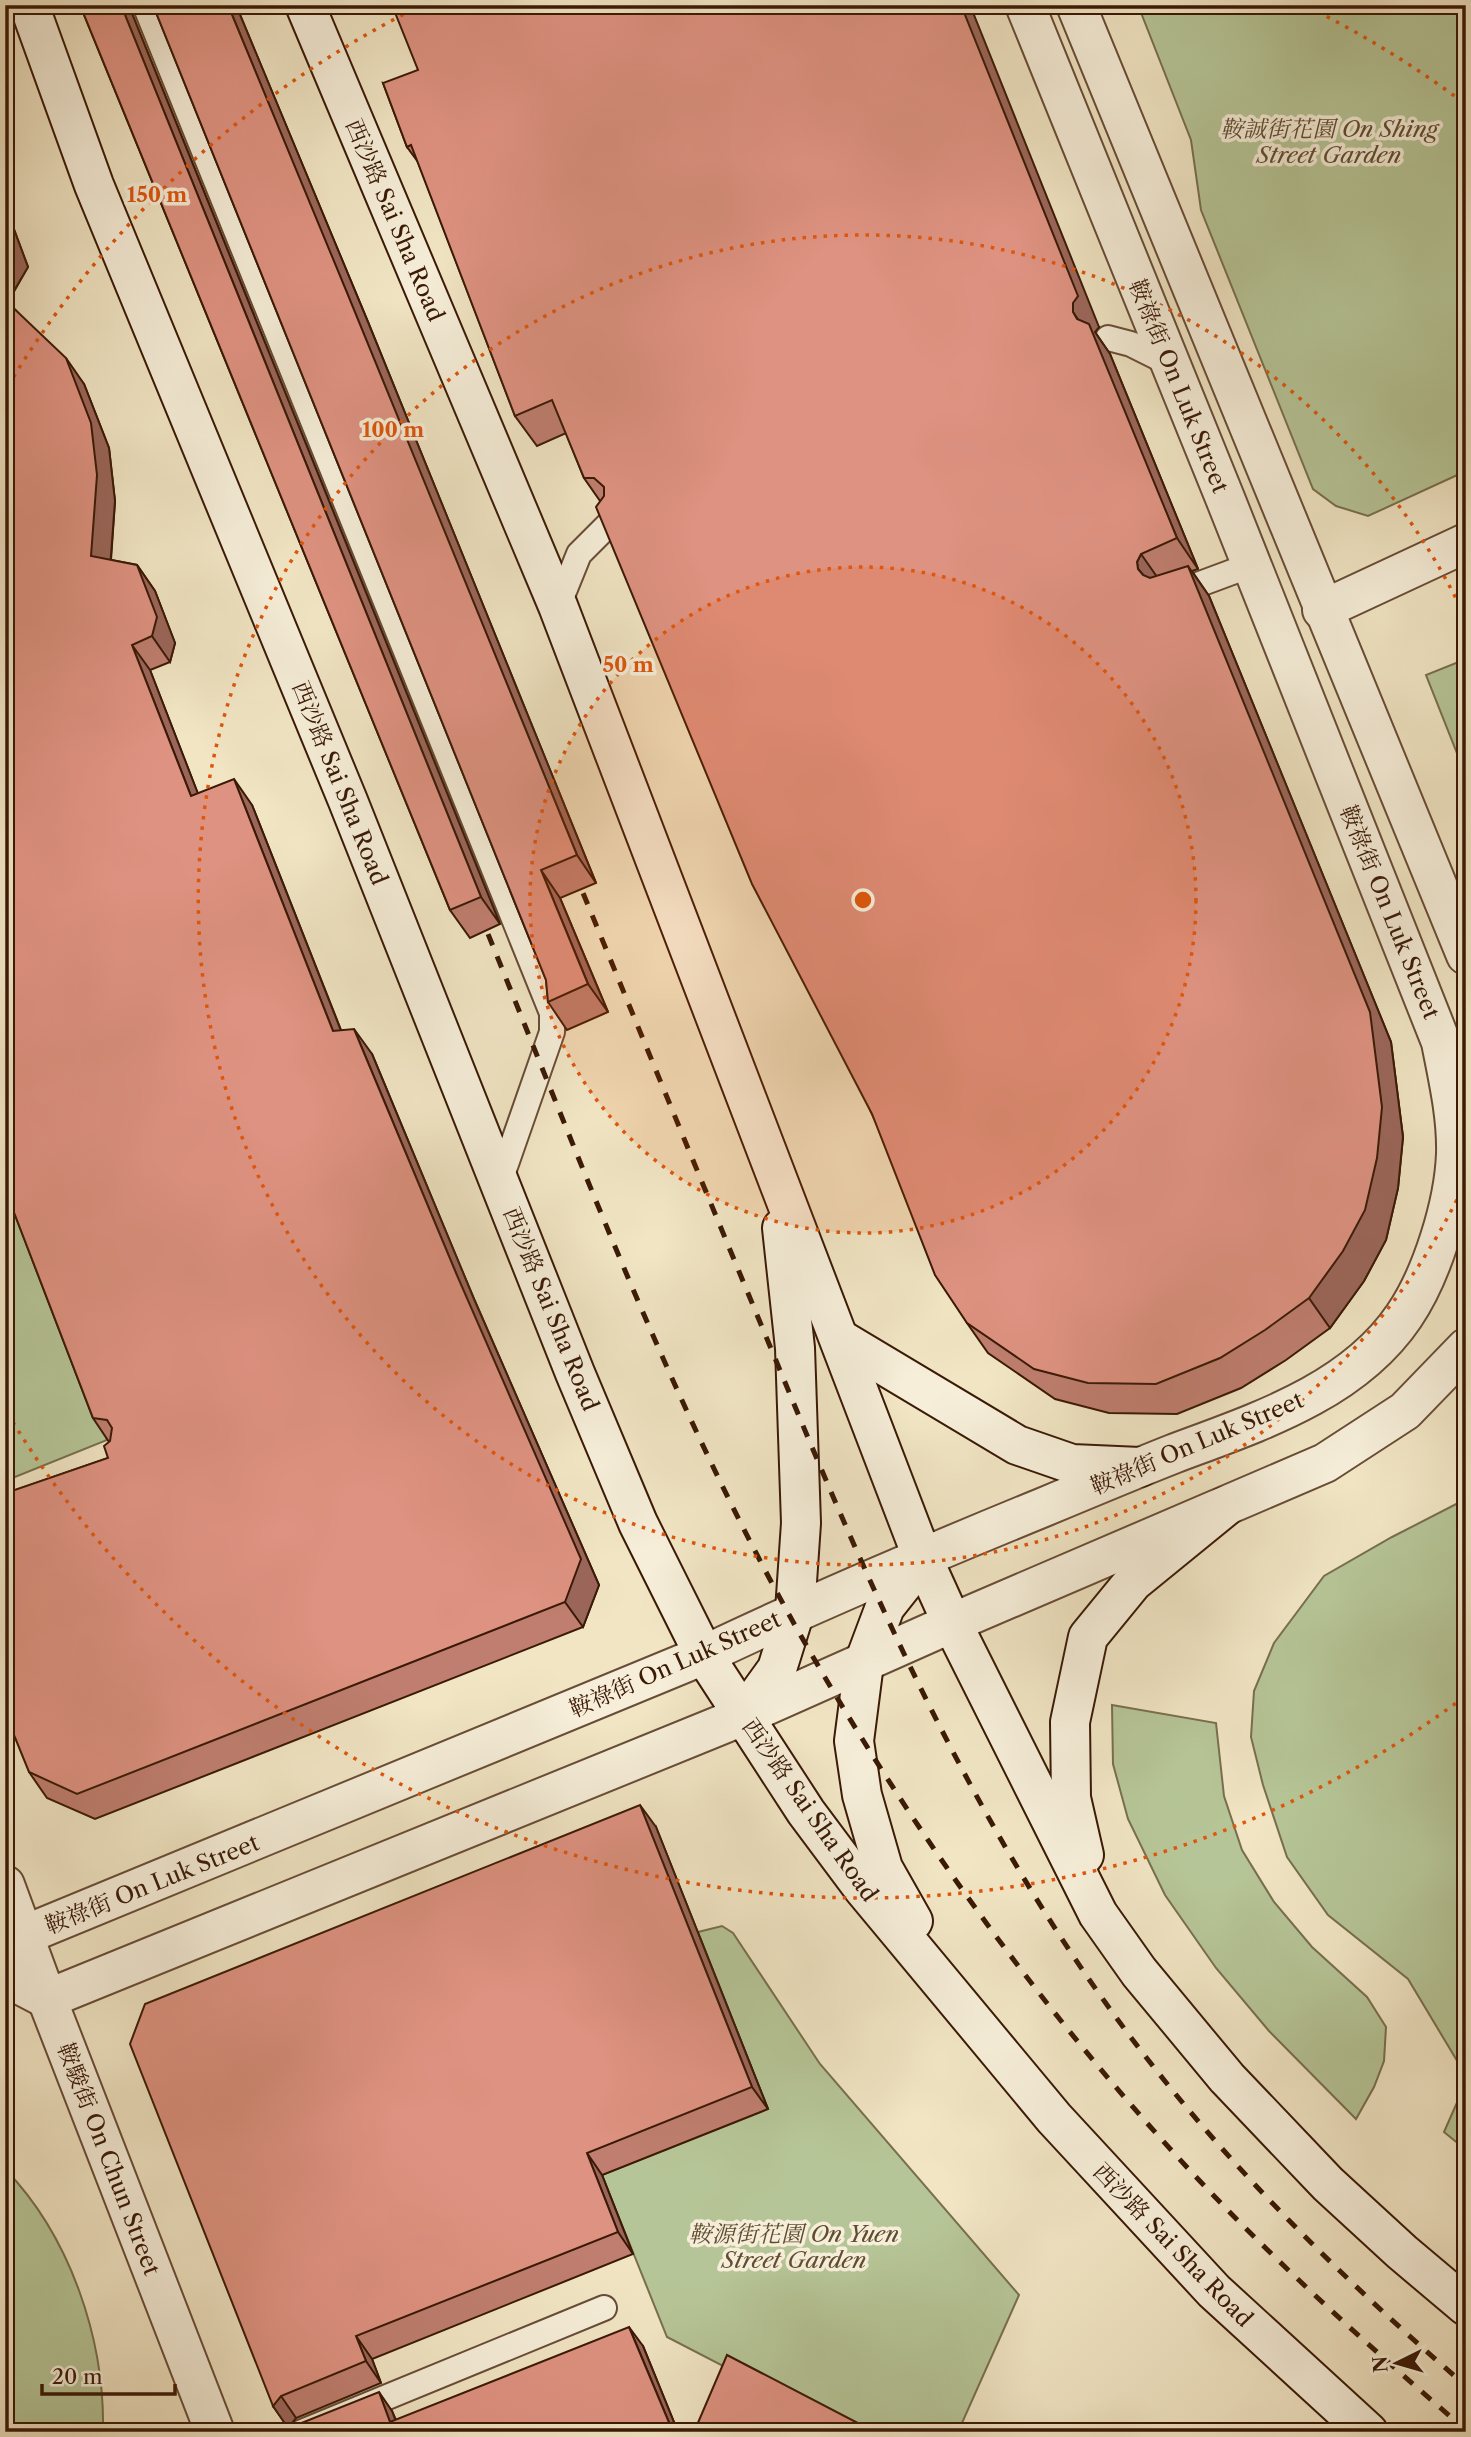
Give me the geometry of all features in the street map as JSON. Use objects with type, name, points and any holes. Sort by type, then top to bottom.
[{"type":"main road","name":"西沙路 Sai Sha Road","points":[[29,5],[94,185],[348,801],[575,1373],[638,1523],[704,1655],[806,1812],[862,1887],[1054,2118],[1214,2291],[1368,2432]]},
{"type":"main road","name":"西沙路 Sai Sha Road","points":[[305,5],[558,606],[923,1559],[952,1623],[1098,1914],[1139,1972],[1257,2112],[1328,2184],[1402,2252],[1466,2305]]},
{"type":"main road","name":"鞍祿街 On Luk Street","points":[[15,1940],[704,1655],[795,1611],[1140,1467],[1278,1414],[1325,1388],[1372,1353],[1404,1316],[1430,1268],[1446,1218],[1456,1154],[1452,1100],[1441,1042],[1025,5]]},
{"type":"main road","points":[[1076,5],[1466,956]]},
{"type":"main road","points":[[1322,610],[1466,543]]},
{"type":"main road","points":[[743,1716],[777,1669],[795,1611],[801,1523],[795,1348],[778,1181]]},
{"type":"main road","points":[[840,1339],[1017,1445],[1072,1464],[1140,1467]]},
{"type":"main road","points":[[5,1978],[47,2000],[743,1716],[1325,1463],[1405,1411],[1466,1348]]},
{"type":"main road","points":[[1098,1914],[1071,1798],[1070,1722],[1088,1637],[1133,1582],[1225,1507]]},
{"type":"main road","points":[[923,1559],[885,1607],[864,1663],[854,1741],[862,1795],[883,1868],[963,2008]]},
{"type":"main road","name":"鞍駿街 On Chun Street","points":[[5,1885],[15,1940],[47,2000],[215,2432]]},
{"type":"lane","points":[[145,5],[552,1013],[552,1032],[500,1181]]},
{"type":"lane","points":[[1108,338],[1131,344],[1171,364]]},
{"type":"lane","points":[[558,606],[579,554],[611,522]]},
{"type":"lane","points":[[1173,594],[1251,565]]},
{"type":"lane","points":[[302,2432],[604,2308]]},
{"type":"green space","name":"鞍誠街花園 On Shing Street Garden","points":[[1138,5],[1466,5],[1466,471],[1368,516],[1336,506],[1313,489],[1201,210],[1191,140]]},
{"type":"green space","points":[[1466,659],[1466,776],[1426,675]]},
{"type":"green space","points":[[12,1195],[107,1440],[5,1481],[5,1197]]},
{"type":"green space","points":[[1466,1499],[1466,2068],[1459,2064],[1408,1979],[1328,1915],[1287,1857],[1263,1785],[1251,1737],[1254,1691],[1274,1643],[1324,1576]]},
{"type":"green space","points":[[1112,1705],[1216,1723],[1224,1796],[1242,1850],[1274,1902],[1312,1947],[1367,1997],[1386,2027],[1384,2061],[1374,2087],[1356,2119],[1269,2031],[1216,1968],[1165,1895],[1128,1819],[1113,1764]]},
{"type":"green space","name":"鞍源街花園 On Yuen Street Garden","points":[[722,1926],[733,1933],[820,2064],[1019,2295],[958,2432],[851,2432],[667,2337],[602,2175],[768,2109],[698,1932]]},
{"type":"green space","points":[[1459,2098],[1466,2102],[1466,2150],[1444,2132]]},
{"type":"green space","points":[[5,2169],[48,2225],[79,2291],[98,2361],[103,2432],[5,2432]]},
{"type":"building","points":[[80,5],[121,5],[481,897],[450,910]]},
{"type":"building","points":[[153,5],[228,5],[577,855],[541,870],[588,984],[548,1002],[546,980]]},
{"type":"building","points":[[392,5],[961,5],[1078,296],[1073,303],[1073,312],[1077,319],[1089,324],[1177,538],[1141,554],[1137,562],[1138,569],[1150,578],[1188,566],[1370,1012],[1382,1107],[1377,1158],[1365,1210],[1343,1251],[1309,1298],[1265,1330],[1220,1358],[1156,1384],[1088,1383],[1034,1369],[967,1323],[935,1275],[872,1114],[752,884],[596,507],[604,496],[604,487],[594,478],[584,478],[552,400],[515,416],[411,145],[407,147],[383,83],[418,70]]},
{"type":"building","points":[[5,227],[10,241],[5,250]]},
{"type":"building","points":[[5,300],[66,358],[91,423],[97,475],[91,556],[137,565],[157,617],[152,636],[132,645],[191,796],[234,779],[333,1031],[354,1029],[456,1273],[581,1559],[565,1602],[77,1794],[29,1772],[5,1713],[5,1491],[8,1489],[9,1492],[108,1458],[104,1446],[110,1441],[112,1428],[107,1420],[93,1418],[5,1189]]},
{"type":"building","points":[[640,1805],[752,2087],[587,2153],[618,2232],[356,2336],[366,2361],[281,2396],[273,2406],[130,2044],[145,2004]]},
{"type":"building","points":[[629,2327],[673,2432],[288,2432],[286,2427],[379,2392],[390,2422]]},
{"type":"building","points":[[727,2355],[875,2432],[694,2432]]},
{"type":"railway","points":[[574,871],[850,1536],[924,1694],[1006,1848],[1100,1995],[1182,2102],[1271,2202],[1366,2296],[1466,2386]]},
{"type":"railway","points":[[479,912],[629,1279],[710,1460],[801,1636],[892,1785],[940,1858],[1044,2000],[1157,2134],[1216,2198],[1307,2288],[1466,2430]]}]
